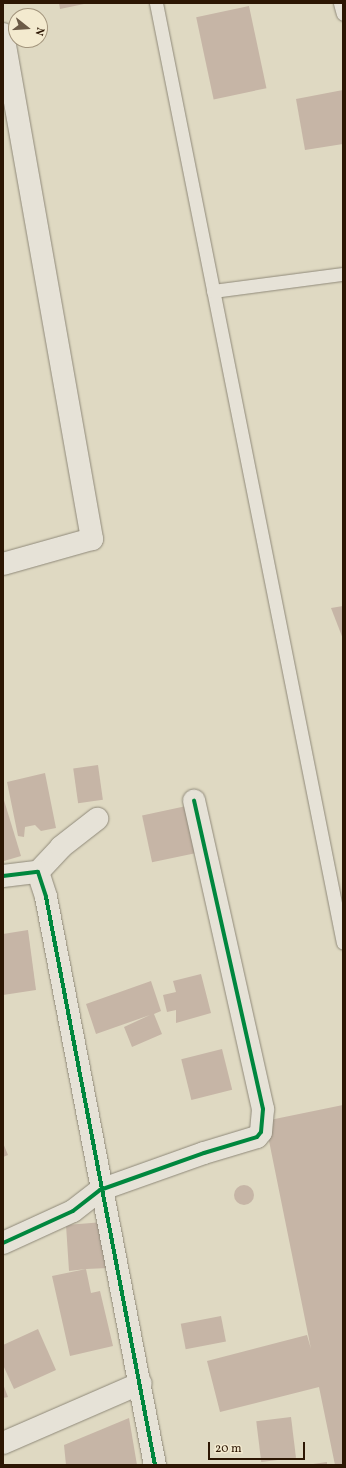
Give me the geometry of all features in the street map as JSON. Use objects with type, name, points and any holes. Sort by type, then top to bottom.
[{"type":"street","points":[[3,34],[92,539],[3,564]]},
{"type":"street","points":[[3,1243],[73,1211],[100,1190],[204,1153],[257,1137],[264,1124],[263,1109],[194,801]]},
{"type":"street","points":[[3,876],[38,872],[61,847],[97,819]]},
{"type":"street","points":[[38,872],[59,961],[100,1190],[141,1383],[155,1465]]},
{"type":"street","points":[[3,1443],[141,1383]]},
{"type":"lane","points":[[156,3],[343,943]]},
{"type":"lane","points":[[340,3],[343,14]]},
{"type":"lane","points":[[213,292],[343,274]]},
{"type":"building","points":[[59,3],[84,3],[84,4],[60,9]]},
{"type":"building","points":[[249,6],[266,88],[214,99],[196,17]]},
{"type":"building","points":[[343,90],[343,144],[305,150],[296,99]]},
{"type":"building","points":[[343,606],[343,639],[331,608]]},
{"type":"building","points":[[98,765],[103,800],[78,803],[73,768]]},
{"type":"building","points":[[45,773],[56,828],[41,831],[35,825],[25,827],[24,837],[18,836],[7,782]]},
{"type":"building","points":[[3,797],[21,856],[4,861],[3,856]]},
{"type":"building","points":[[191,805],[201,852],[152,862],[142,815]]},
{"type":"building","points":[[28,930],[36,990],[3,995],[3,934]]},
{"type":"building","points":[[201,974],[211,1013],[176,1023],[176,1010],[167,1012],[163,995],[176,992],[173,981]]},
{"type":"building","points":[[151,981],[161,1011],[154,1014],[162,1034],[132,1047],[124,1027],[150,1015],[96,1034],[86,1004]]},
{"type":"building","points":[[222,1049],[232,1090],[191,1100],[181,1059]]},
{"type":"building","points":[[343,1105],[343,1465],[335,1465],[319,1387],[220,1412],[207,1361],[307,1335],[311,1349],[265,1121]]},
{"type":"building","points":[[3,1143],[8,1155],[3,1157]]},
{"type":"building","points":[[244,1185],[251,1188],[254,1195],[251,1202],[244,1205],[237,1202],[234,1195],[237,1188]]},
{"type":"building","points":[[104,1222],[108,1268],[69,1271],[66,1225]]},
{"type":"building","points":[[86,1269],[91,1293],[100,1291],[113,1346],[70,1356],[52,1276]]},
{"type":"building","points":[[221,1316],[226,1342],[186,1349],[181,1324]]},
{"type":"building","points":[[38,1329],[56,1370],[14,1389],[3,1365],[3,1345]]},
{"type":"building","points":[[3,1384],[8,1397],[3,1398]]},
{"type":"building","points":[[291,1417],[296,1458],[261,1462],[256,1421]]},
{"type":"building","points":[[129,1418],[137,1465],[66,1465],[64,1445]]},
{"type":"building","points":[[327,1462],[327,1465],[313,1464]]},
{"type":"cycle path","points":[[3,1243],[73,1211],[100,1190],[204,1153],[257,1137],[261,1132],[263,1109],[194,801]]},
{"type":"cycle path","points":[[3,876],[38,872],[46,897],[155,1465]]}]
